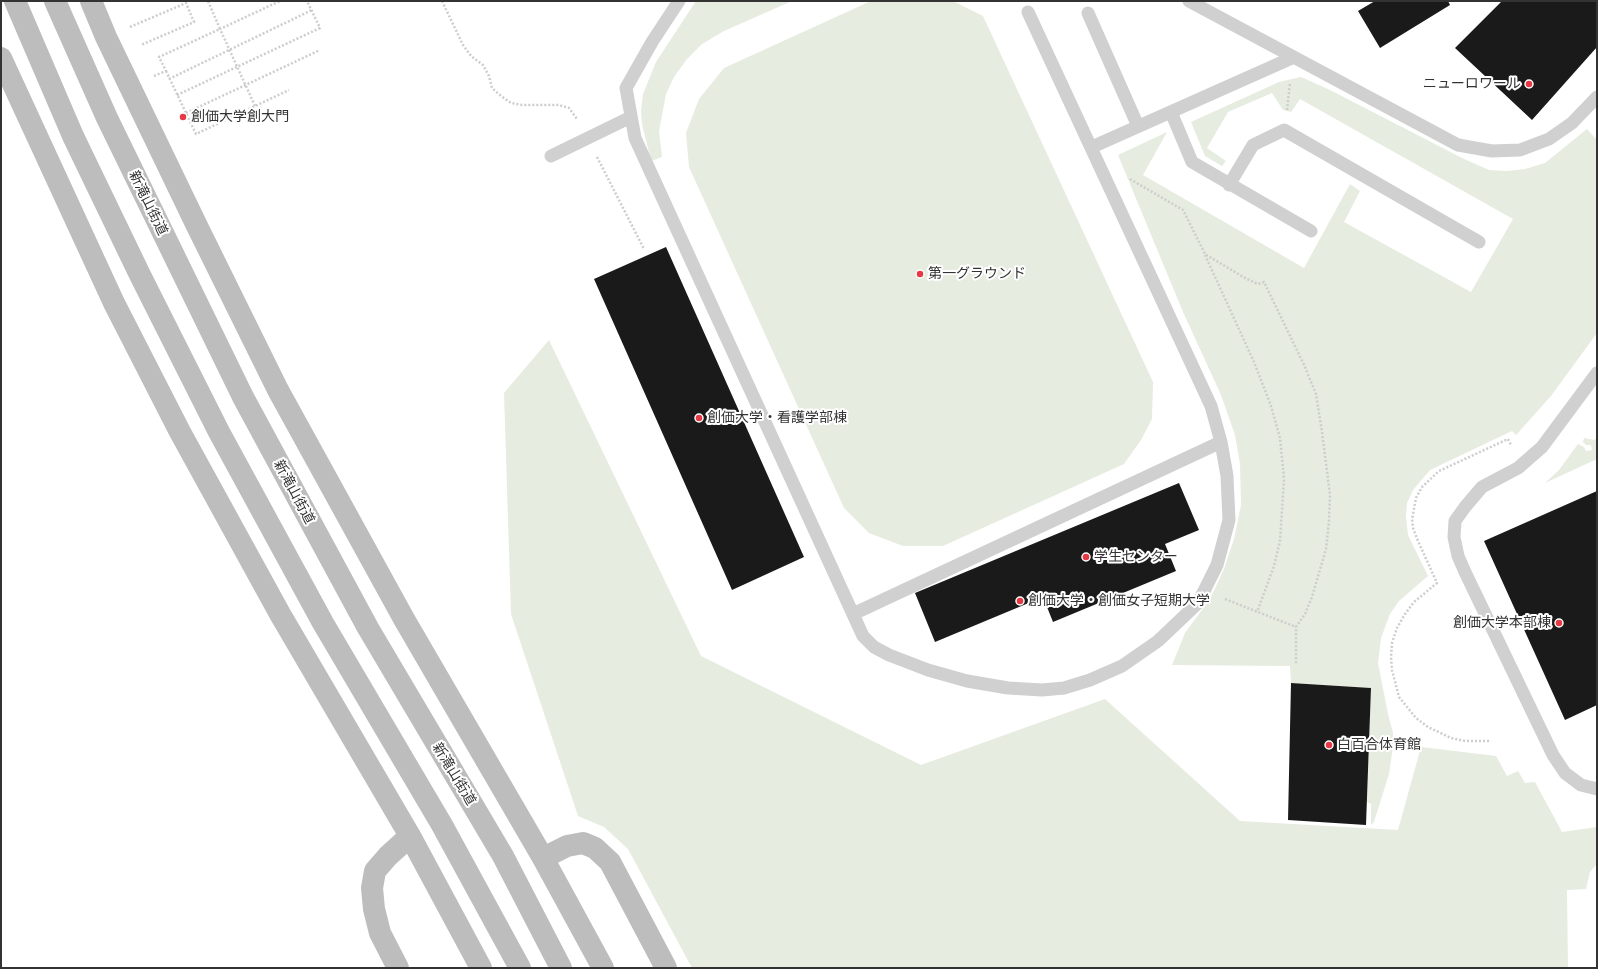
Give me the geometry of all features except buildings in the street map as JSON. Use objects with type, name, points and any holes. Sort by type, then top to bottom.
[{"type":"main road","points":[[15,1],[76,143],[219,432],[312,603],[442,825],[520,968]]},
{"type":"main road","name":"新滝山街道","points":[[55,1],[107,118],[243,397],[368,628],[503,856],[561,968]]},
{"type":"main road","points":[[90,1],[196,224],[278,390],[404,619],[543,858],[603,968]]},
{"type":"main road","points":[[1,58],[114,303],[180,432],[280,614],[410,836],[480,968]]},
{"type":"main road","points":[[398,968],[380,933],[374,909],[372,888],[376,871],[388,856],[410,836]]},
{"type":"main road","points":[[543,858],[567,846],[583,843],[595,848],[610,862],[666,968]]},
{"type":"lane","points":[[679,1],[652,42],[626,88],[635,138],[863,636],[874,647],[889,655],[928,670],[967,681],[1008,688],[1042,690],[1064,688],[1090,680],[1122,666],[1158,641],[1198,603],[1217,565],[1229,520],[1227,476],[1211,406],[1028,12]]},
{"type":"lane","points":[[1189,1],[1458,145],[1492,151],[1520,150],[1549,139],[1572,123],[1597,97]]},
{"type":"lane","points":[[1088,13],[1138,126]]},
{"type":"lane","points":[[1092,147],[1294,57]]},
{"type":"lane","points":[[1171,112],[1192,162],[1229,185],[1311,231]]},
{"type":"lane","points":[[551,156],[631,117]]},
{"type":"lane","points":[[1229,185],[1253,145],[1284,130],[1479,242]]},
{"type":"lane","points":[[1597,373],[1542,447],[1518,468],[1482,487],[1473,497],[1455,521],[1454,537],[1458,556],[1465,572],[1553,755],[1565,773],[1581,785],[1597,790]]},
{"type":"lane","points":[[853,614],[1220,442]]},
{"type":"path","points":[[208,1],[255,106]]},
{"type":"path","points":[[280,1],[159,57],[196,134],[289,90]]},
{"type":"path","points":[[177,95],[320,28],[307,1]]},
{"type":"path","points":[[442,1],[463,45],[471,56],[482,65],[489,76],[492,88],[500,96],[522,105],[559,104],[569,108],[575,114],[644,249]]},
{"type":"path","points":[[129,28],[186,2],[194,22],[141,45]]},
{"type":"path","points":[[169,79],[312,10]]},
{"type":"path","points":[[186,113],[320,50]]},
{"type":"path","points":[[151,77],[166,71]]},
{"type":"path","points":[[1287,110],[1289,88],[1292,77]]},
{"type":"path","points":[[1124,175],[1183,210],[1205,254],[1254,362],[1271,406],[1280,438],[1284,479],[1280,540],[1274,566],[1257,612]]},
{"type":"path","points":[[1205,254],[1258,284],[1264,282],[1305,367],[1316,394],[1330,495],[1329,521],[1326,549],[1312,597],[1305,614],[1296,627],[1296,664]]},
{"type":"path","points":[[1437,583],[1414,602],[1397,628],[1392,643],[1392,670],[1399,697],[1416,718],[1428,727],[1440,733],[1465,741],[1489,741]]},
{"type":"path","points":[[1204,590],[1296,627]]},
{"type":"shaded area","points":[[696,1],[792,1],[724,31],[702,44],[687,59],[674,77],[666,94],[659,131],[662,157],[651,161],[642,124],[641,111],[643,94],[656,62]]},
{"type":"shaded area","name":"第一グラウンド","points":[[871,1],[953,1],[983,16],[1153,382],[1152,419],[1141,440],[1124,464],[943,546],[903,546],[869,533],[844,508],[689,167],[686,133],[699,99],[724,68]]},
{"type":"shaded area","points":[[1301,77],[1330,90],[1464,159],[1489,170],[1507,171],[1525,169],[1545,163],[1587,129],[1597,140],[1597,333],[1551,396],[1516,435],[1512,431],[1430,470],[1413,490],[1407,503],[1406,517],[1408,535],[1428,576],[1399,601],[1390,614],[1381,638],[1378,663],[1393,733],[1393,747],[1389,774],[1374,822],[1371,825],[1371,804],[1367,802],[1371,688],[1291,683],[1290,666],[1172,665],[1185,633],[1210,599],[1224,569],[1234,539],[1241,505],[1240,464],[1235,435],[1221,395],[1183,312],[1118,155],[1167,132],[1143,175],[1304,268],[1350,184],[1360,191],[1344,222],[1471,292],[1513,219],[1300,99],[1291,112],[1283,110],[1272,93],[1228,112],[1207,148],[1226,161],[1222,166],[1205,156],[1191,122],[1279,82]]},
{"type":"shaded area","points":[[549,340],[701,656],[921,765],[1105,699],[1240,821],[1398,830],[1421,747],[1496,756],[1507,776],[1518,771],[1525,783],[1535,782],[1562,832],[1597,827],[1597,864],[1590,872],[1586,889],[1567,890],[1568,968],[692,968],[628,849],[604,827],[578,816],[511,614],[504,393]]},
{"type":"shaded area","points":[[1584,438],[1594,440],[1597,438],[1597,459],[1545,483],[1559,470],[1578,444],[1584,447],[1586,451],[1592,450],[1591,445],[1586,445],[1583,442]]},
{"type":"place","name":"ニューロワール","points":[[1529,84]]},
{"type":"place","name":"創価大学創大門","points":[[183,117]]},
{"type":"place","name":"第一グラウンド","points":[[920,274]]},
{"type":"place","name":"創価大学・看護学部棟","points":[[699,418]]},
{"type":"place","name":"学生センター","points":[[1086,557]]},
{"type":"place","name":"創価大学・創価女子短期大学","points":[[1020,601]]},
{"type":"place","name":"創価大学本部棟","points":[[1559,623]]},
{"type":"place","name":"白百合体育館","points":[[1329,745]]}]
